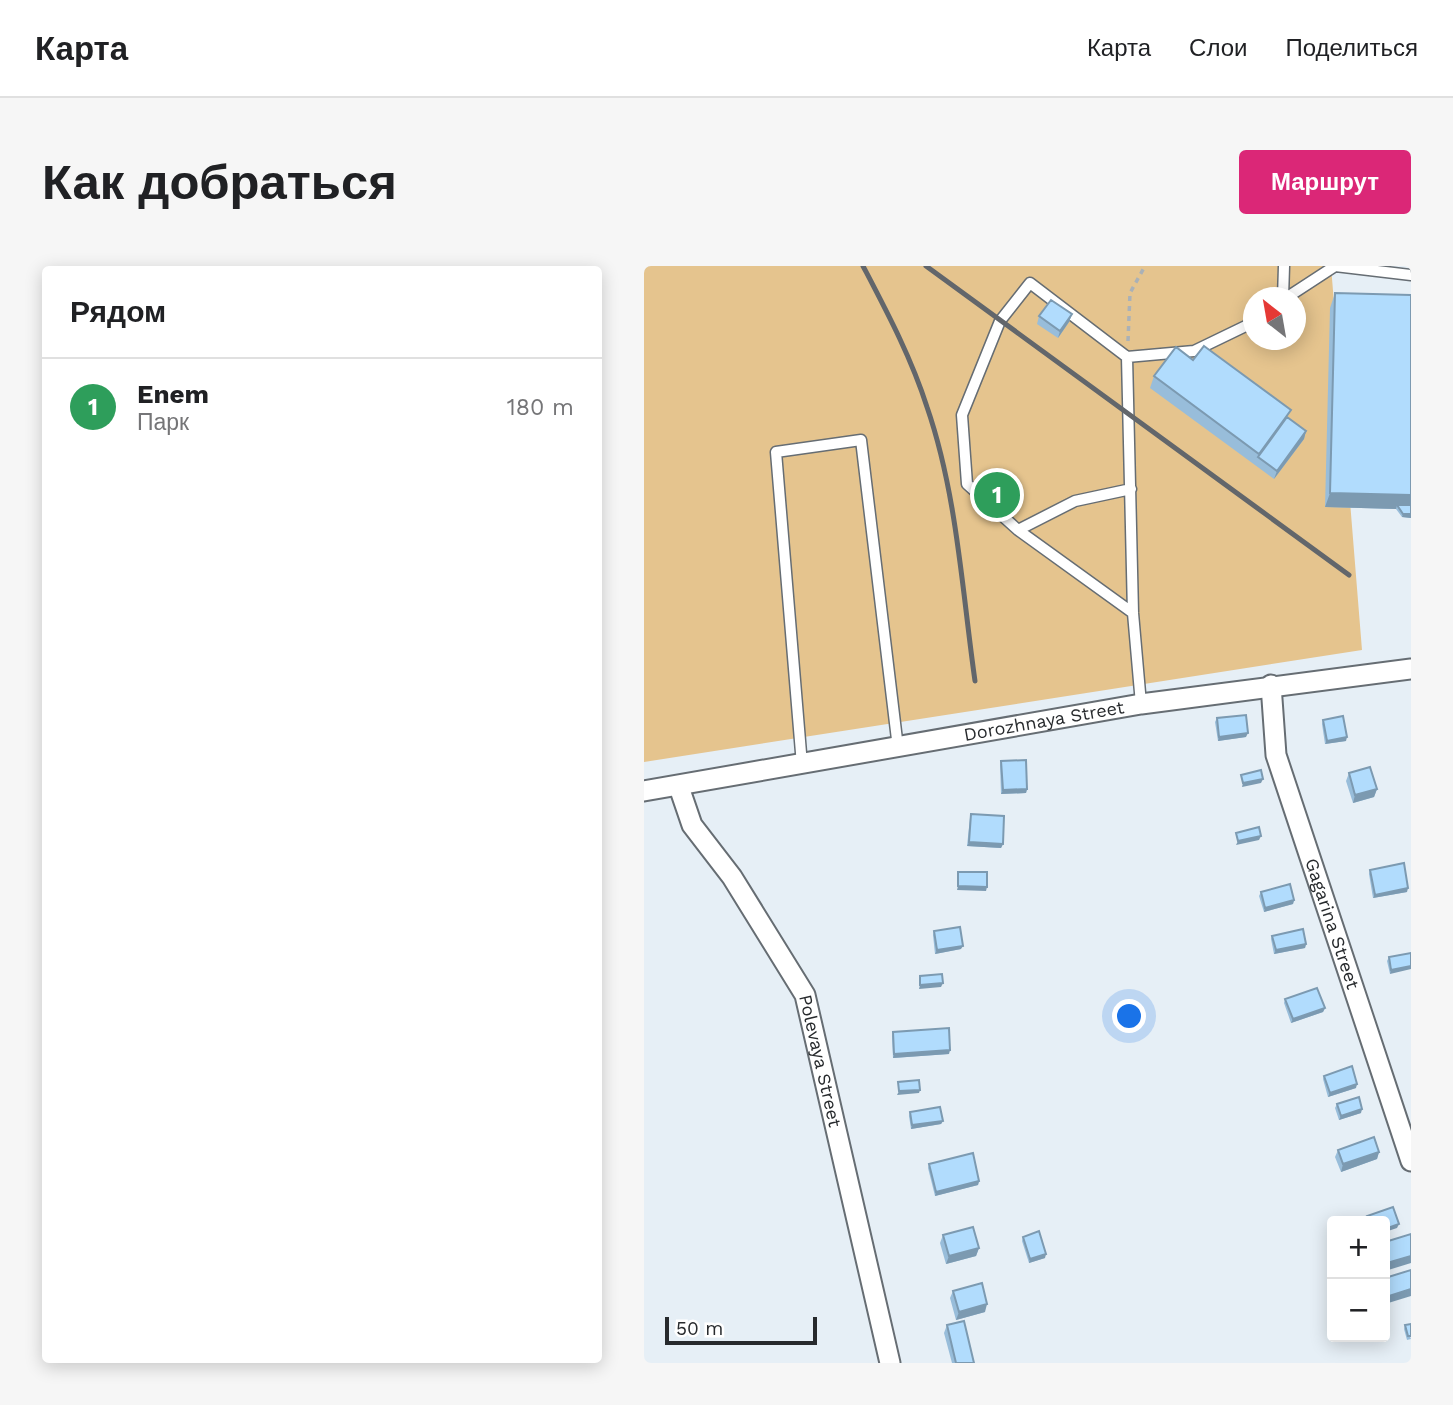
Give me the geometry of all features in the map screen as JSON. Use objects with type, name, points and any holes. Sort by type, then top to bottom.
[{"type":"street","name":"Dorozhnaya Street","points":[[644,791],[1141,704],[1271,685],[1411,669]]},
{"type":"street","name":"Gagarina Street","points":[[1271,685],[1276,755],[1411,1161]]},
{"type":"street","name":"Polevaya Street","points":[[679,787],[692,825],[732,877],[805,995],[890,1363]]},
{"type":"lane","points":[[1284,266],[1285,287]]},
{"type":"lane","points":[[1302,287],[1335,266],[1411,275]]},
{"type":"lane","points":[[1133,613],[1018,530],[967,484],[962,415],[1000,321],[1030,283],[1127,358],[1194,351],[1243,327]]},
{"type":"lane","points":[[1127,358],[1133,613],[1141,704]]},
{"type":"lane","points":[[802,765],[776,452],[861,440],[898,748]]},
{"type":"lane","points":[[1018,530],[1075,501],[1130,489]]},
{"type":"path","points":[[1127,358],[1130,293],[1145,266]]},
{"type":"shaded area","points":[[644,266],[1331,266],[1362,650],[644,762]]},
{"type":"building","points":[[1335,293],[1411,295],[1411,495],[1330,493]]},
{"type":"building","points":[[1051,300],[1072,314],[1060,331],[1039,316]]},
{"type":"building","points":[[1204,346],[1291,410],[1259,454],[1154,376],[1176,347],[1193,360]]},
{"type":"building","points":[[1287,417],[1306,431],[1277,471],[1258,457]]},
{"type":"building","points":[[1397,505],[1411,505],[1411,514],[1403,514]]},
{"type":"building","points":[[1246,715],[1248,733],[1219,737],[1217,718]]},
{"type":"building","points":[[1343,716],[1347,737],[1327,741],[1323,720]]},
{"type":"building","points":[[1026,760],[1027,789],[1003,790],[1001,761]]},
{"type":"building","points":[[1370,767],[1377,789],[1355,795],[1349,773]]},
{"type":"building","points":[[1261,770],[1263,779],[1243,783],[1241,775]]},
{"type":"building","points":[[971,814],[1004,816],[1003,844],[969,842]]},
{"type":"building","points":[[1259,827],[1261,836],[1238,841],[1236,833]]},
{"type":"building","points":[[1404,863],[1408,888],[1375,895],[1370,870]]},
{"type":"building","points":[[958,872],[987,872],[987,887],[958,886]]},
{"type":"building","points":[[1290,884],[1294,900],[1265,908],[1261,892]]},
{"type":"building","points":[[960,927],[963,946],[937,950],[934,931]]},
{"type":"building","points":[[1303,929],[1306,944],[1276,950],[1272,936]]},
{"type":"building","points":[[1411,953],[1411,966],[1391,970],[1389,957]]},
{"type":"building","points":[[942,974],[943,983],[920,985],[920,976]]},
{"type":"building","points":[[1317,988],[1325,1008],[1293,1019],[1285,999]]},
{"type":"building","points":[[949,1028],[950,1050],[894,1054],[893,1032]]},
{"type":"building","points":[[1352,1066],[1357,1084],[1330,1093],[1324,1076]]},
{"type":"building","points":[[919,1080],[920,1090],[899,1091],[898,1082]]},
{"type":"building","points":[[1359,1097],[1362,1109],[1341,1116],[1337,1104]]},
{"type":"building","points":[[940,1107],[943,1121],[912,1125],[910,1112]]},
{"type":"building","points":[[1374,1137],[1379,1152],[1343,1164],[1338,1150]]},
{"type":"building","points":[[973,1153],[979,1181],[936,1192],[929,1164]]},
{"type":"building","points":[[1393,1207],[1399,1224],[1390,1227],[1390,1216],[1367,1216]]},
{"type":"building","points":[[973,1227],[979,1248],[949,1256],[943,1235]]},
{"type":"building","points":[[1039,1231],[1046,1254],[1030,1259],[1023,1237]]},
{"type":"building","points":[[1411,1234],[1411,1256],[1390,1262],[1390,1240]]},
{"type":"building","points":[[1411,1270],[1411,1289],[1390,1296],[1390,1276]]},
{"type":"building","points":[[982,1283],[987,1304],[959,1312],[953,1291]]},
{"type":"building","points":[[964,1321],[974,1363],[956,1363],[947,1325]]},
{"type":"building","points":[[1411,1324],[1411,1336],[1408,1336],[1405,1325]]},
{"type":"railway","points":[[863,266],[921,388],[937,440],[952,508],[975,681]]},
{"type":"railway","points":[[926,266],[1349,575]]},
{"type":"place","name":"Enem","points":[[997,495]]}]
